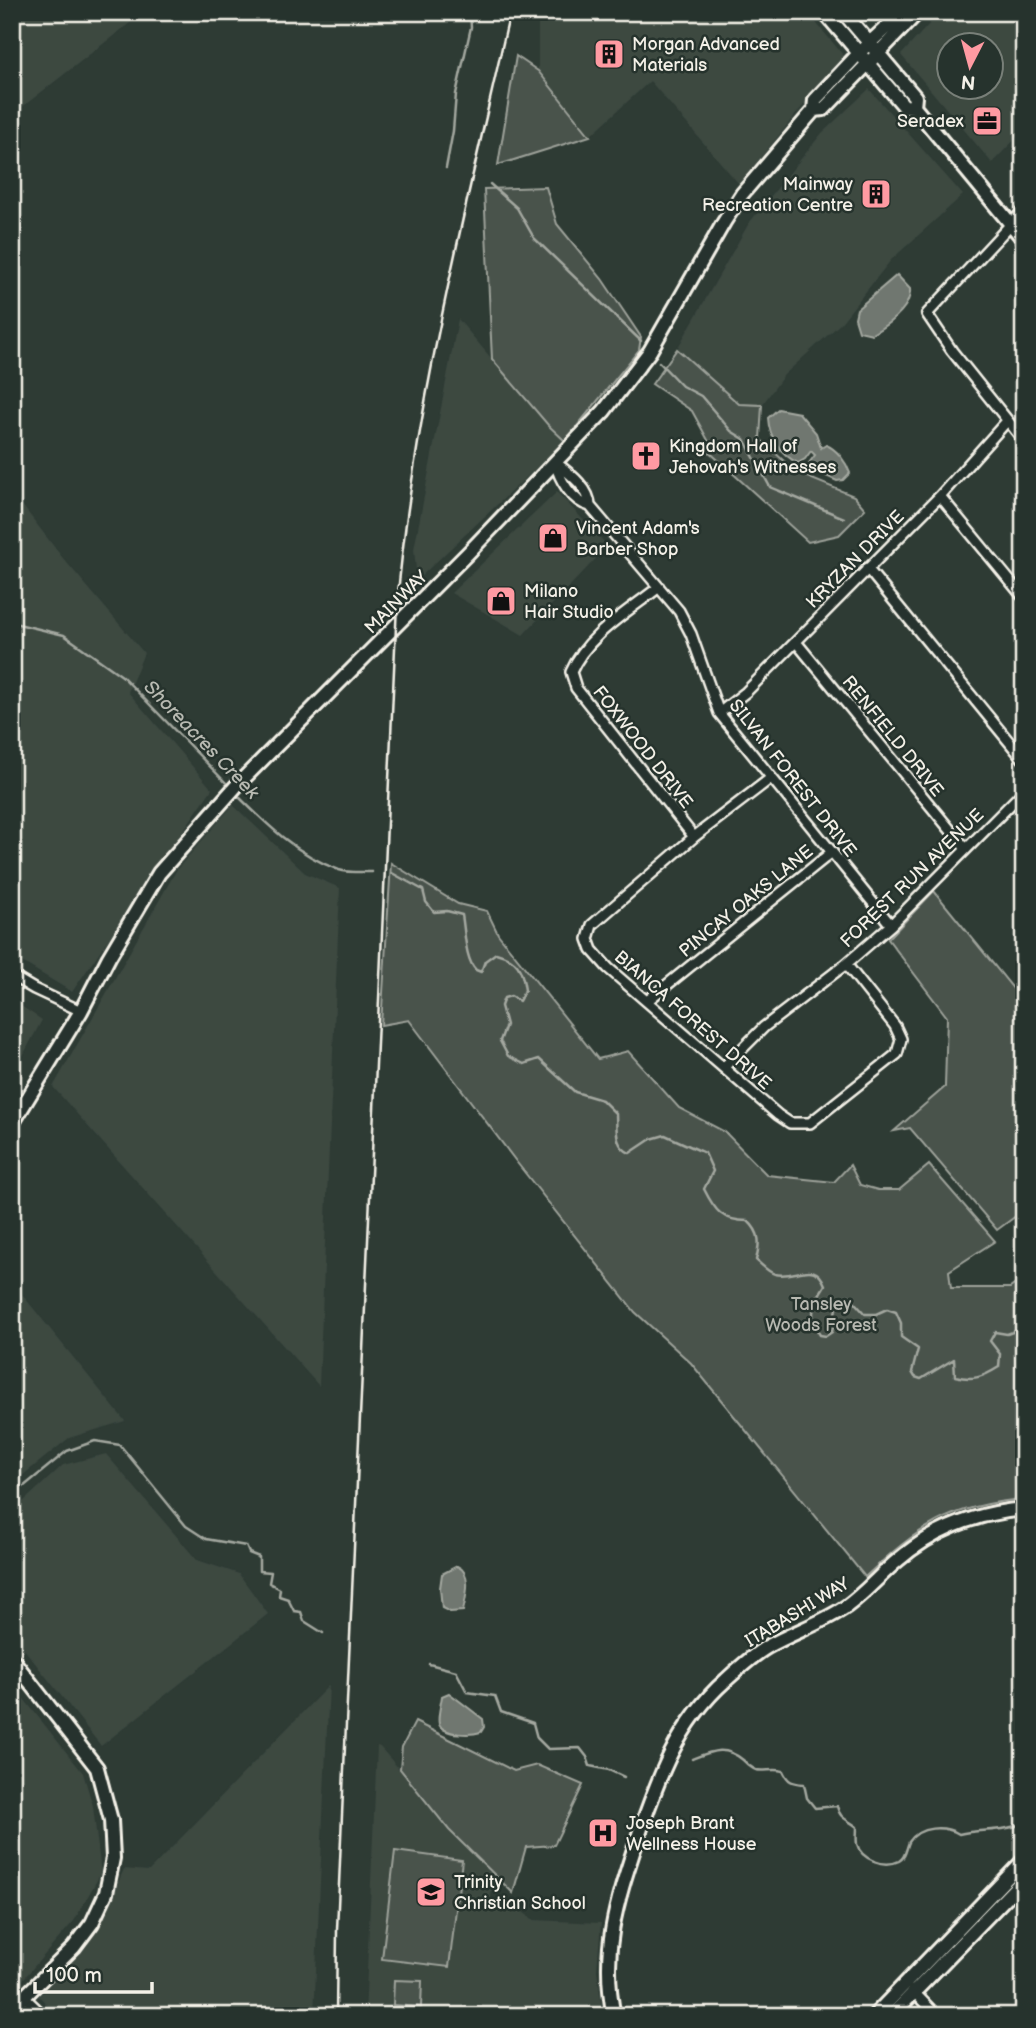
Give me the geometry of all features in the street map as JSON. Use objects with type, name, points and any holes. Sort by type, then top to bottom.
[{"type":"street","points":[[824,12],[904,106],[914,107],[1024,240]]},
{"type":"street","points":[[843,12],[915,97],[914,107]]},
{"type":"street","name":"MAINWAY","points":[[12,1125],[82,1011],[109,957],[159,873],[238,784],[468,553],[624,387],[650,351],[742,194],[814,110],[815,100],[869,43],[903,12]]},
{"type":"street","name":"MAINWAY","points":[[814,110],[824,109],[918,12]]},
{"type":"street","points":[[1024,210],[927,314],[951,351],[1024,441]]},
{"type":"street","name":"KRYZAN DRIVE","points":[[719,713],[746,692],[940,496],[1007,421]]},
{"type":"street","name":"SILVAN FOREST DRIVE","points":[[555,462],[559,479],[583,505],[590,506],[679,611],[719,713],[891,925]]},
{"type":"street","points":[[940,496],[1024,598]]},
{"type":"street","points":[[867,568],[1024,760]]},
{"type":"street","name":"FOXWOOD DRIVE","points":[[659,587],[595,637],[577,659],[571,673],[576,688],[694,837]]},
{"type":"street","name":"RENFIELD DRIVE","points":[[796,642],[966,849]]},
{"type":"street","name":"BIANCA FOREST DRIVE","points":[[771,778],[694,837],[592,925],[588,939],[592,950],[608,968],[790,1123],[810,1123],[897,1054],[901,1039],[895,1026],[846,964]]},
{"type":"street","name":"FOREST RUN AVENUE","points":[[724,1067],[764,1027],[846,964],[891,925],[1024,792]]},
{"type":"street","name":"PINCAY OAKS LANE","points":[[647,1001],[832,852]]},
{"type":"street","points":[[12,975],[34,989],[82,1011]]},
{"type":"street","name":"ITABASHI WAY","points":[[614,2016],[608,1967],[615,1907],[659,1776],[681,1733],[705,1701],[755,1656],[861,1596],[897,1560],[931,1536],[982,1515],[1024,1509]]},
{"type":"street","points":[[12,1659],[97,1768],[111,1819],[113,1858],[106,1893],[92,1923],[74,1947],[12,2009]]},
{"type":"street","points":[[891,2016],[910,1988],[1024,1860]]},
{"type":"street","points":[[874,2016],[910,1988],[1024,1879]]},
{"type":"street","points":[[910,1988],[937,2016]]},
{"type":"street","points":[[24,1997],[44,2016]]},
{"type":"shaded area","points":[[12,12],[144,12],[12,115]]},
{"type":"shaded area","points":[[538,12],[807,12],[844,56],[739,184],[650,81],[590,136],[538,71]]},
{"type":"shaded area","points":[[940,12],[1024,12],[1024,130],[992,163],[941,102],[1004,102],[1004,32],[934,32],[934,94],[901,55]]},
{"type":"shaded area","points":[[869,89],[963,195],[891,260],[840,324],[784,375],[762,405],[739,404],[677,349],[749,223],[822,133]]},
{"type":"shaded area","points":[[897,275],[910,289],[910,296],[903,309],[872,334],[859,331],[855,318],[857,309]]},
{"type":"shaded area","points":[[458,319],[548,425],[565,441],[417,580],[414,549]]},
{"type":"shaded area","points":[[778,409],[799,413],[816,433],[821,448],[826,445],[834,450],[844,460],[850,473],[843,480],[837,481],[813,470],[809,463],[815,455],[811,451],[798,463],[786,455],[773,438],[769,425],[768,418]]},
{"type":"shaded area","points":[[557,492],[608,546],[523,635],[451,593]]},
{"type":"shaded area","points":[[19,501],[62,557],[144,653],[128,692],[212,789],[72,992],[12,956],[12,504]]},
{"type":"shaded area","points":[[233,805],[305,873],[340,888],[319,1386],[53,1087],[177,869]]},
{"type":"shaded area","points":[[12,1000],[42,1020],[12,1076]]},
{"type":"shaded area","points":[[12,1282],[125,1421],[69,1438],[12,1484]]},
{"type":"shaded area","points":[[106,1454],[197,1560],[239,1574],[268,1614],[101,1746],[12,1634],[12,1512],[63,1465]]},
{"type":"shaded area","points":[[457,1566],[465,1574],[467,1592],[463,1611],[450,1612],[442,1608],[442,1574]]},
{"type":"shaded area","points":[[12,1684],[83,1773],[93,1806],[101,1873],[74,1921],[12,1992]]},
{"type":"shaded area","points":[[329,1685],[314,2016],[57,2016],[39,1996],[86,1947],[124,1869],[149,1871]]},
{"type":"shaded area","points":[[449,1693],[483,1719],[484,1727],[481,1732],[458,1734],[442,1728],[438,1718],[442,1696]]},
{"type":"shaded area","name":"Trinity Christian School","points":[[377,1746],[493,1876],[490,1908],[520,1910],[534,1920],[601,1923],[597,1970],[603,2016],[365,2016]]},
{"type":"green space","points":[[516,56],[538,71],[590,136],[498,165]]},
{"type":"green space","points":[[546,187],[557,224],[602,279],[641,337],[639,350],[565,441],[492,359],[484,189]]},
{"type":"green space","points":[[677,349],[739,404],[762,405],[760,439],[797,473],[854,496],[865,509],[839,535],[808,542],[705,448],[709,442],[692,411],[652,384]]},
{"type":"green space","name":"Tansley Woods Forest","points":[[391,863],[458,904],[487,911],[498,934],[598,1059],[628,1051],[679,1108],[725,1132],[767,1175],[834,1182],[850,1165],[860,1185],[878,1190],[899,1190],[929,1165],[995,1241],[949,1271],[951,1288],[1010,1288],[1024,1278],[1024,1499],[975,1507],[936,1522],[901,1545],[865,1577],[691,1363],[635,1312],[409,1020],[381,1025]]},
{"type":"green space","points":[[934,891],[1024,1002],[1024,1210],[997,1230],[910,1128],[894,1131],[945,1087],[947,1017],[888,939]]},
{"type":"green space","points":[[415,1722],[514,1771],[537,1765],[583,1785],[554,1845],[526,1847],[513,1893],[449,1830],[400,1769],[402,1747]]},
{"type":"green space","points":[[395,1851],[462,1860],[449,1967],[382,1959]]},
{"type":"green space","points":[[394,1980],[422,1981],[421,2007],[393,2005]]},
{"type":"waterway","points":[[446,168],[456,94],[471,27],[470,12]]},
{"type":"waterway","points":[[490,184],[517,208],[534,238],[641,341]]},
{"type":"waterway","points":[[659,362],[682,386],[701,396],[731,431],[744,439],[770,487],[844,518]]},
{"type":"waterway","name":"Shoreacres Creek","points":[[12,624],[64,635],[122,676],[230,787]]},
{"type":"waterway","name":"Shoreacres Creek","points":[[234,792],[270,826],[309,856],[339,870],[372,872]]},
{"type":"waterway","name":"Shoreacres Creek","points":[[392,873],[423,890],[426,902],[434,912],[447,911],[462,915],[468,952],[476,970],[481,972],[485,961],[496,953],[509,958],[518,966],[525,990],[519,1001],[511,996],[504,998],[501,1006],[506,1025],[500,1041],[508,1056],[524,1064],[539,1059],[575,1092],[602,1100],[616,1114],[619,1142],[630,1153],[651,1139],[665,1135],[705,1153],[713,1171],[704,1189],[720,1213],[732,1219],[748,1221],[752,1225],[758,1239],[756,1260],[775,1274],[810,1271],[821,1277],[825,1285],[815,1303],[813,1315],[820,1335],[826,1336],[832,1332],[835,1310],[839,1302],[848,1295],[865,1314],[876,1314],[887,1309],[896,1312],[901,1323],[901,1337],[918,1349],[912,1372],[915,1377],[921,1379],[954,1359],[955,1376],[973,1378],[999,1367],[1000,1354],[990,1341],[995,1332],[1007,1334],[1024,1328]]},
{"type":"waterway","points":[[12,1496],[67,1451],[95,1441],[120,1445],[186,1526],[206,1539],[246,1546],[249,1553],[259,1557],[259,1571],[271,1572],[269,1583],[280,1589],[279,1596],[288,1599],[294,1611],[301,1612],[304,1621],[323,1633]]},
{"type":"waterway","points":[[429,1664],[456,1671],[467,1692],[495,1696],[501,1712],[533,1723],[537,1738],[548,1749],[580,1748],[590,1766],[624,1777]]},
{"type":"waterway","points":[[692,1759],[724,1751],[736,1755],[756,1770],[783,1771],[791,1781],[804,1784],[807,1798],[815,1808],[837,1806],[842,1817],[857,1827],[859,1850],[868,1858],[881,1863],[899,1861],[913,1837],[925,1830],[939,1828],[959,1834],[1008,1828],[1024,1823]]},
{"type":"railway","points":[[336,2016],[337,1930],[397,604],[405,529],[429,380],[510,12]]},
{"type":"place","name":"Morgan Advanced Materials","points":[[609,54]]},
{"type":"place","name":"Seradex","points":[[987,121]]},
{"type":"place","name":"Mainway Recreation Centre","points":[[876,194]]},
{"type":"place","name":"Kingdom Hall of Jehovah's Witnesses","points":[[646,456]]},
{"type":"place","name":"Vincent Adam's Barber Shop","points":[[553,538]]},
{"type":"place","name":"Milano Hair Studio","points":[[501,601]]},
{"type":"place","name":"Joseph Brant Wellness House","points":[[603,1833]]},
{"type":"place","name":"Trinity Christian School","points":[[431,1892]]}]
